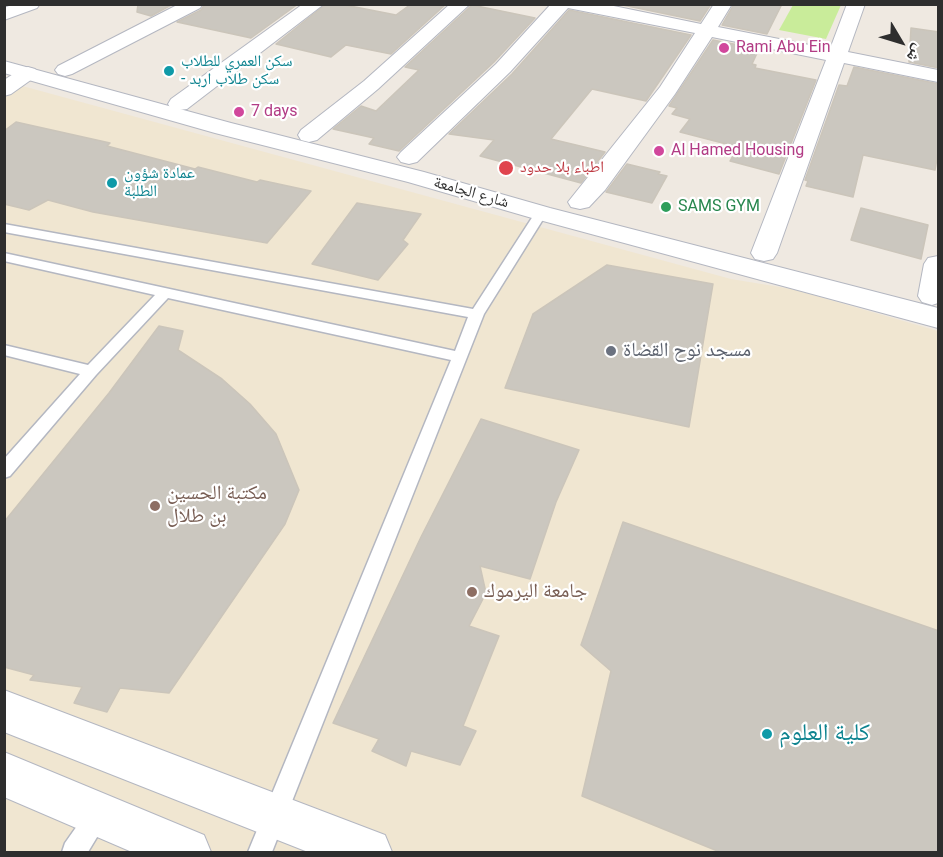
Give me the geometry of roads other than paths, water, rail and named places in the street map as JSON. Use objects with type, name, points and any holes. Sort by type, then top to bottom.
[{"type":"street","points":[[4,15],[31,4]]},
{"type":"street","points":[[65,70],[194,4]]},
{"type":"street","points":[[178,104],[315,4]]},
{"type":"street","points":[[309,135],[371,85],[461,4]]},
{"type":"street","points":[[409,157],[503,68],[561,4]]},
{"type":"street","points":[[574,4],[939,75]]},
{"type":"street","points":[[580,202],[596,185],[668,90],[723,4]]},
{"type":"street","points":[[765,253],[856,4]]},
{"type":"street","name":"شارع الجامعة","points":[[4,54],[178,104],[409,157],[471,176],[580,202],[765,253],[936,304]]},
{"type":"street","points":[[4,90],[10,69]]},
{"type":"street","name":"شارع الجامعة","points":[[10,69],[223,128],[416,177],[541,213],[936,304]]},
{"type":"street","points":[[936,304],[939,264]]},
{"type":"street","points":[[4,711],[267,835],[368,852]]},
{"type":"street","points":[[4,774],[187,852]]},
{"type":"lane","points":[[267,835],[477,314],[541,213]]},
{"type":"lane","points":[[4,228],[477,314]]},
{"type":"lane","points":[[4,257],[459,357]]},
{"type":"lane","points":[[4,471],[91,371],[166,291]]},
{"type":"lane","points":[[4,350],[91,371]]},
{"type":"lane","points":[[74,852],[100,813]]},
{"type":"place","name":"Rami Abu Ein","points":[[724,48]]},
{"type":"place","name":"سكن العمري للطلاب - سكن طلاب اربد","points":[[169,71]]},
{"type":"place","name":"7 days","points":[[239,112]]},
{"type":"place","name":"Al Hamed Housing","points":[[659,151]]},
{"type":"place","name":"اطباء بلا حدود","points":[[506,168]]},
{"type":"place","name":"عمادة شؤون الطلبة","points":[[112,183]]},
{"type":"place","name":"SAMS GYM","points":[[666,207]]},
{"type":"place","name":"مسجد نوح القضاة","points":[[611,351]]},
{"type":"place","name":"مكتبة الحسين بن طلال","points":[[155,506]]},
{"type":"place","name":"جامعة اليرموك","points":[[472,592]]},
{"type":"place","name":"كلية العلوم","points":[[767,734]]}]
